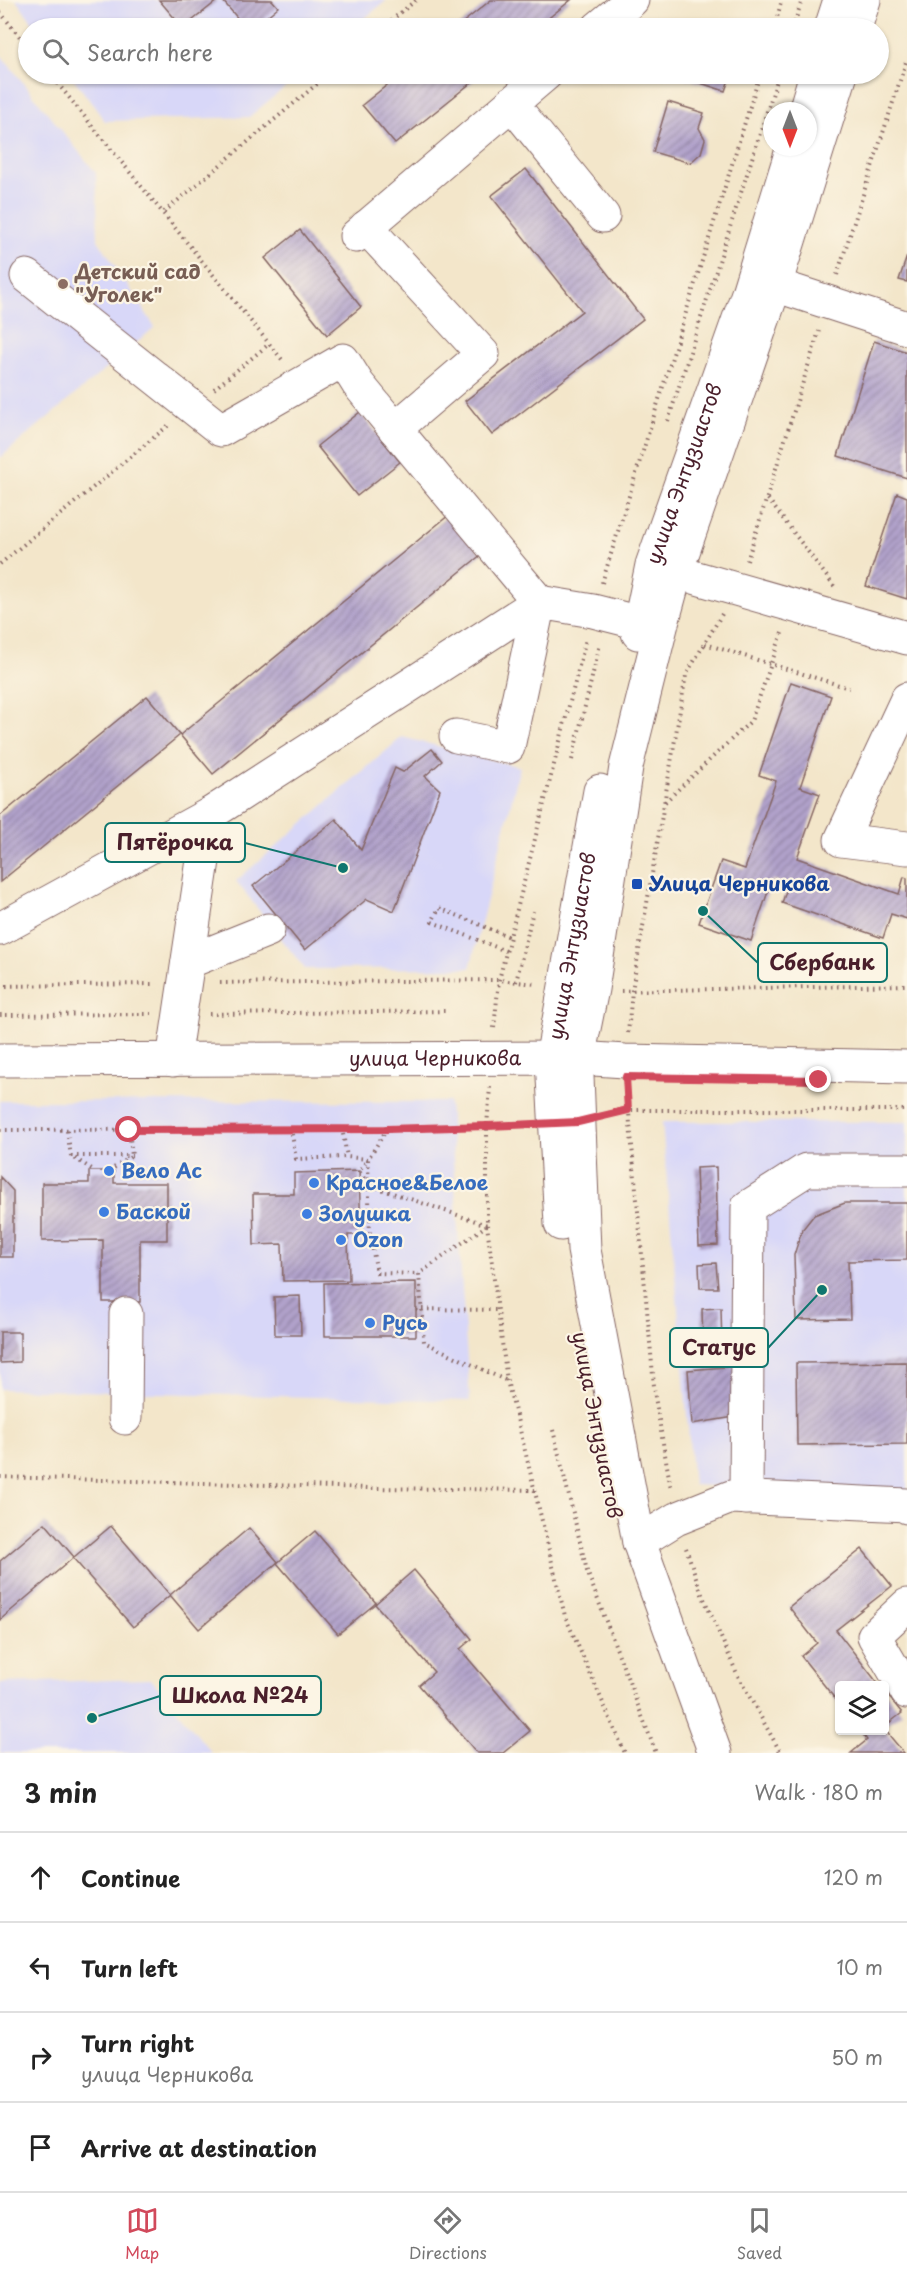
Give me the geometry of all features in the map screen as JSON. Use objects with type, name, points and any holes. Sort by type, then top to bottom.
[{"type":"street","points":[[610,18],[632,0]]},
{"type":"street","points":[[834,18],[840,0]]},
{"type":"street","points":[[858,18],[864,0]]},
{"type":"street","points":[[395,429],[483,354],[361,231],[534,84]]},
{"type":"street","points":[[808,102],[813,84]]},
{"type":"street","points":[[579,988],[626,767],[676,572],[775,285],[838,84]]},
{"type":"street","points":[[511,103],[603,216]]},
{"type":"street","name":"улица Энтузиастов","points":[[698,1753],[621,1549],[562,1252],[566,1122],[565,1067],[579,988],[605,760],[640,624],[652,565],[748,293],[791,156]]},
{"type":"street","points":[[27,276],[221,430],[343,360],[358,384],[539,602],[593,611],[640,624]]},
{"type":"street","points":[[775,285],[907,328]]},
{"type":"street","points":[[676,572],[907,638]]},
{"type":"street","points":[[456,736],[508,747],[539,602]]},
{"type":"street","points":[[0,929],[210,814],[539,602]]},
{"type":"street","points":[[907,699],[841,840],[907,848]]},
{"type":"street","points":[[173,1060],[210,814]]},
{"type":"street","points":[[184,986],[268,930]]},
{"type":"street","name":"улица Черникова","points":[[0,1060],[173,1060],[565,1067],[907,1082]]},
{"type":"street","name":"улица Черникова","points":[[0,1076],[491,1066]]},
{"type":"street","name":"улица Черникова","points":[[626,1069],[907,1067]]},
{"type":"street","points":[[566,1122],[584,1251],[639,1542],[715,1753]]},
{"type":"street","points":[[746,1498],[748,1208],[806,1170],[907,1170]]},
{"type":"street","points":[[125,1418],[126,1314]]},
{"type":"street","points":[[639,1542],[676,1519],[731,1497],[907,1505],[907,1507]]},
{"type":"street","points":[[907,1605],[874,1636],[907,1692]]},
{"type":"path","points":[[394,18],[416,0]]},
{"type":"path","points":[[777,18],[782,0]]},
{"type":"path","points":[[796,18],[802,0]]},
{"type":"path","points":[[0,12],[18,34]]},
{"type":"path","points":[[781,1753],[739,1678],[701,1592],[676,1519],[655,1397],[626,1069],[632,991],[686,675],[737,590],[907,59]]},
{"type":"path","points":[[164,212],[317,84]]},
{"type":"path","points":[[625,1753],[565,1616],[507,1381],[487,1225],[487,1126],[491,1066],[499,980],[593,611],[757,84]]},
{"type":"path","points":[[0,564],[269,344]]},
{"type":"path","points":[[664,803],[751,721],[791,605]]},
{"type":"path","points":[[705,644],[849,688]]},
{"type":"path","points":[[506,951],[432,922],[439,908],[510,937]]},
{"type":"path","points":[[516,982],[533,910]]},
{"type":"path","points":[[0,986],[184,986],[499,980],[632,991],[907,985]]},
{"type":"path","points":[[0,1015],[184,986],[449,1011]]},
{"type":"path","points":[[0,1130],[387,1129],[566,1122],[628,1110],[907,1110]]},
{"type":"path","points":[[291,1128],[296,1159],[347,1157],[368,1159]]},
{"type":"path","points":[[342,1128],[347,1157]]},
{"type":"path","points":[[387,1129],[359,1171],[369,1185],[487,1225]]},
{"type":"path","points":[[129,1130],[132,1156]]},
{"type":"path","points":[[67,1131],[71,1156],[96,1171]]},
{"type":"path","points":[[71,1156],[132,1156]]},
{"type":"path","points":[[109,1171],[132,1156]]},
{"type":"path","points":[[368,1159],[370,1236],[377,1273],[419,1274],[487,1225]]},
{"type":"path","points":[[419,1274],[419,1309],[424,1342],[507,1381]]},
{"type":"path","points":[[419,1309],[498,1310]]},
{"type":"path","points":[[553,1430],[587,1571],[656,1753]]},
{"type":"path","points":[[0,1477],[370,1488],[535,1490]]},
{"type":"shaded area","points":[[16,0],[387,0],[365,18],[30,18]]},
{"type":"shaded area","name":"Детский сад \"Уголек\"","points":[[0,54],[18,76],[18,84],[24,84],[96,173],[98,240],[155,327],[0,458]]},
{"type":"shaded area","points":[[77,84],[289,84],[249,117],[105,121]]},
{"type":"shaded area","points":[[402,737],[520,767],[470,968],[305,969],[236,881]]},
{"type":"shaded area","points":[[0,1101],[449,1102],[470,1401],[0,1389]]},
{"type":"shaded area","points":[[662,1122],[907,1122],[907,1494],[693,1485]]},
{"type":"shaded area","points":[[151,1679],[212,1753],[0,1753],[0,1683]]},
{"type":"building","points":[[159,0],[218,0],[196,18],[174,18]]},
{"type":"building","points":[[222,0],[272,0],[278,7],[265,18],[237,18]]},
{"type":"building","points":[[491,0],[571,0],[548,18],[468,18]]},
{"type":"building","points":[[388,84],[470,84],[395,144],[362,105]]},
{"type":"building","points":[[704,84],[727,84],[725,91]]},
{"type":"building","points":[[668,102],[704,113],[699,128],[705,139],[701,153],[690,163],[653,152]]},
{"type":"building","points":[[526,169],[643,319],[492,435],[465,401],[582,311],[491,196]]},
{"type":"building","points":[[300,230],[361,307],[327,335],[265,258]]},
{"type":"building","points":[[907,256],[907,282],[899,280]]},
{"type":"building","points":[[874,341],[907,352],[907,478],[838,456]]},
{"type":"building","points":[[360,412],[400,462],[357,496],[317,446]]},
{"type":"building","points":[[897,493],[907,497],[907,599],[866,586]]},
{"type":"building","points":[[449,515],[482,554],[213,774],[180,735]]},
{"type":"building","points":[[791,682],[831,696],[800,787],[820,794],[797,858],[899,894],[904,877],[907,878],[907,919],[891,914],[883,938],[782,903],[788,885],[772,880],[751,941],[699,923],[721,861],[745,869],[776,781],[759,775]]},
{"type":"building","points":[[147,696],[180,735],[0,882],[0,816]]},
{"type":"building","points":[[432,749],[442,761],[425,776],[440,790],[394,911],[367,899],[305,950],[253,886],[336,819],[361,850],[395,768],[403,772]]},
{"type":"building","points":[[716,1167],[718,1245],[699,1246],[696,1168]]},
{"type":"building","name":"Баской","points":[[89,1171],[114,1171],[114,1183],[167,1183],[167,1240],[140,1240],[140,1302],[103,1302],[103,1240],[42,1241],[42,1183],[89,1183]]},
{"type":"building","name":"Золушка","points":[[359,1171],[361,1235],[348,1235],[349,1280],[283,1281],[282,1244],[254,1245],[253,1194],[294,1194],[294,1173]]},
{"type":"building","points":[[0,1177],[13,1191],[13,1257],[0,1257]]},
{"type":"building","points":[[845,1203],[907,1203],[907,1260],[848,1261],[850,1319],[796,1320],[794,1255],[802,1230],[814,1215]]},
{"type":"building","points":[[716,1263],[718,1288],[700,1288],[699,1264]]},
{"type":"building","name":"Русь","points":[[416,1282],[416,1336],[325,1336],[324,1283]]},
{"type":"building","points":[[300,1296],[301,1335],[275,1335],[274,1297]]},
{"type":"building","points":[[721,1308],[722,1348],[703,1348],[702,1309]]},
{"type":"building","points":[[0,1332],[20,1332],[20,1362],[0,1363]]},
{"type":"building","points":[[907,1362],[907,1444],[797,1445],[796,1363]]},
{"type":"building","points":[[738,1366],[740,1416],[692,1424],[688,1370]]},
{"type":"building","points":[[45,1523],[74,1557],[111,1526],[170,1595],[133,1627],[73,1558],[0,1620],[0,1561]]},
{"type":"building","points":[[249,1528],[278,1562],[199,1629],[170,1595]]},
{"type":"building","points":[[315,1531],[376,1603],[338,1634],[277,1563]]},
{"type":"building","points":[[862,1549],[892,1586],[836,1630],[876,1681],[835,1681],[835,1699],[801,1656],[817,1643],[789,1607]]},
{"type":"building","points":[[414,1570],[472,1639],[460,1649],[530,1731],[503,1753],[477,1753],[419,1685],[434,1672],[375,1604]]},
{"type":"building","points":[[889,1697],[902,1713],[889,1723]]},
{"type":"building","points":[[864,1735],[889,1735],[904,1753],[851,1753],[867,1740]]},
{"type":"place","name":"Детский сад \"Уголек\"","points":[[63,284]]},
{"type":"place","name":"Пятёрочка","points":[[343,868]]},
{"type":"place","name":"Улица Черникова","points":[[637,884]]},
{"type":"place","name":"Сбербанк","points":[[703,911]]},
{"type":"place","name":"Вело Ас","points":[[109,1171]]},
{"type":"place","name":"Красное&Белое","points":[[314,1183]]},
{"type":"place","name":"Баской","points":[[104,1212]]},
{"type":"place","name":"Золушка","points":[[307,1214]]},
{"type":"place","name":"Ozon","points":[[341,1240]]},
{"type":"place","name":"Статус","points":[[822,1290]]},
{"type":"place","name":"Русь","points":[[370,1323]]},
{"type":"place","name":"Школа №24","points":[[92,1718]]},
{"type":"route","points":[[129,1130],[387,1129],[578,1122],[628,1110],[626,1077],[819,1080]]}]
